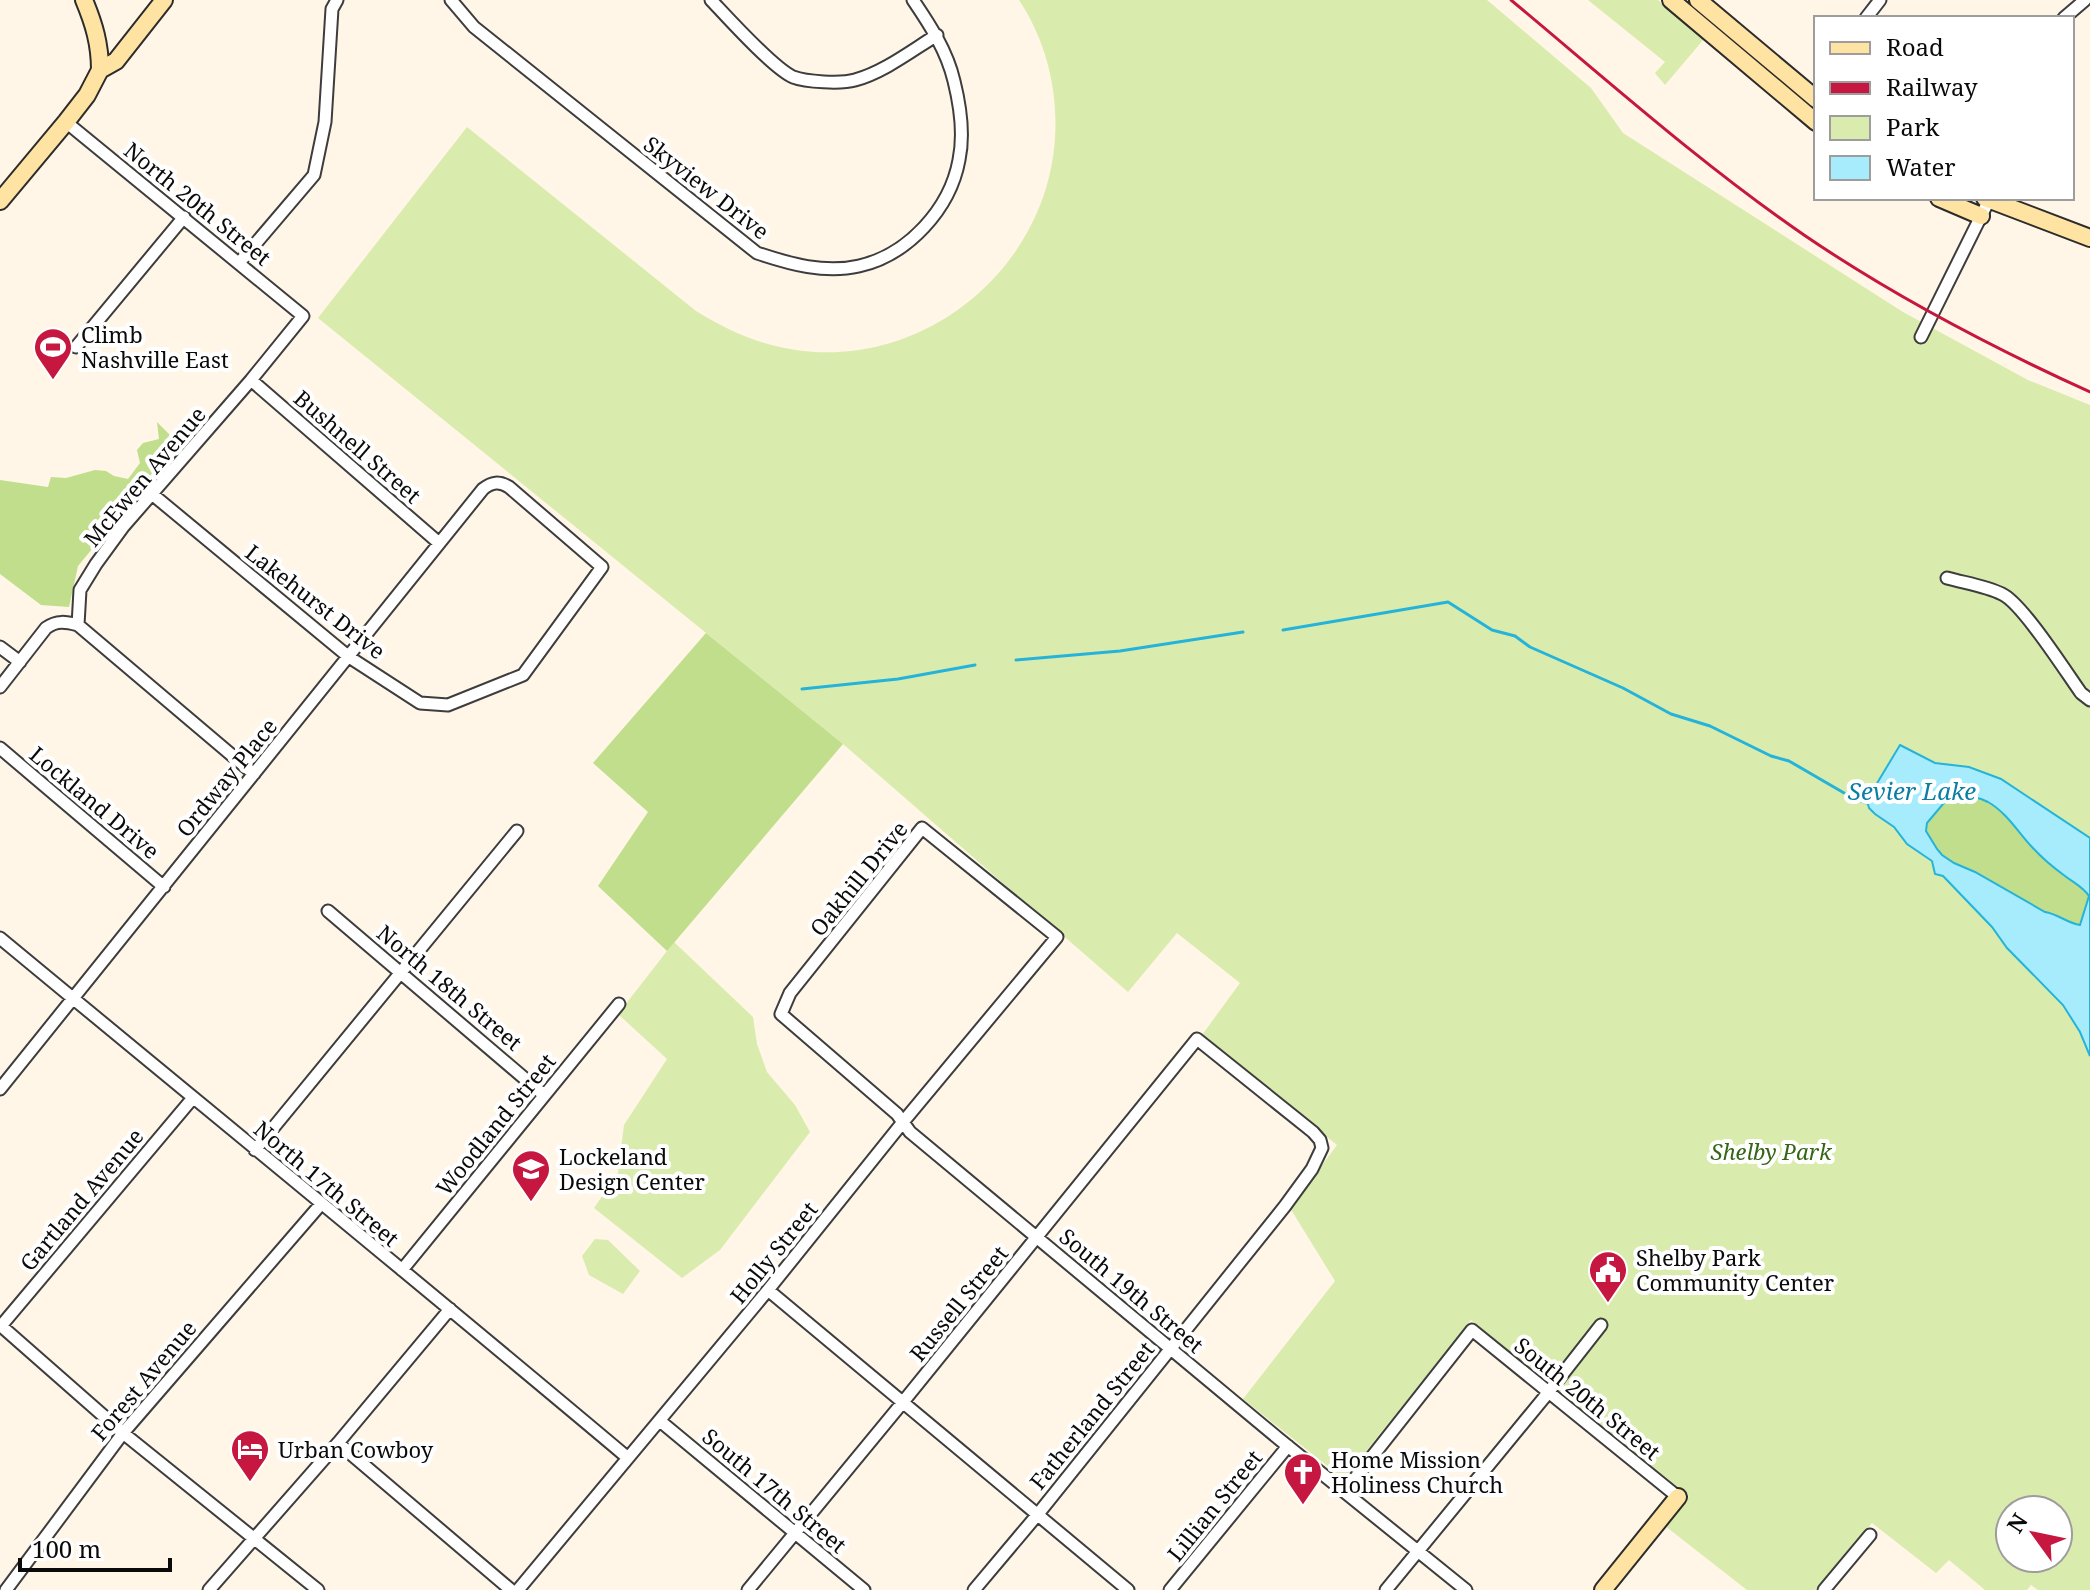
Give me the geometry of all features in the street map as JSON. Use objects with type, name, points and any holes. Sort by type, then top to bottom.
[{"type":"street","points":[[4,189],[66,122],[87,95],[100,70],[97,33],[84,0]]},
{"type":"street","points":[[100,70],[116,61],[164,0]]},
{"type":"street","points":[[239,263],[314,175],[325,122],[332,9],[337,0]]},
{"type":"street","name":"Skyview Drive","points":[[451,0],[474,27],[757,253],[790,264],[823,269],[859,266],[894,253],[916,235],[936,212],[952,186],[960,159],[961,129],[954,80],[937,35],[913,0]]},
{"type":"street","points":[[711,0],[774,63],[793,77],[835,83],[854,80],[878,70],[937,35]]},
{"type":"street","points":[[1671,0],[1814,120]]},
{"type":"street","points":[[1698,0],[1814,92],[1798,108]]},
{"type":"street","points":[[1868,16],[1880,0]]},
{"type":"street","points":[[2066,16],[2085,0]]},
{"type":"street","name":"North 20th Street","points":[[66,122],[303,316]]},
{"type":"street","points":[[1944,200],[1981,216]]},
{"type":"street","points":[[1921,337],[1988,200]]},
{"type":"street","points":[[1991,200],[2090,238]]},
{"type":"street","points":[[76,347],[184,217]]},
{"type":"street","name":"McEwen Avenue","points":[[78,625],[80,590],[96,564],[123,527],[303,316]]},
{"type":"street","name":"Bushnell Street","points":[[251,380],[439,543]]},
{"type":"street","name":"Ordway Place","points":[[0,1089],[483,489],[500,482],[509,487],[602,567]]},
{"type":"street","name":"Lakehurst Drive","points":[[152,494],[349,657],[420,703],[448,705],[523,675],[602,567]]},
{"type":"street","points":[[1947,578],[2009,598],[2031,623],[2081,693],[2090,700]]},
{"type":"street","points":[[0,687],[46,628],[63,622],[78,625],[254,774]]},
{"type":"street","points":[[0,647],[20,662]]},
{"type":"street","name":"Lockland Drive","points":[[0,748],[164,887]]},
{"type":"street","name":"Oakhill Drive","points":[[781,1014],[790,993],[922,828],[1057,937]]},
{"type":"street","points":[[255,1150],[517,831]]},
{"type":"street","name":"North 18th Street","points":[[328,911],[544,1095]]},
{"type":"street","name":"Holly Street","points":[[518,1590],[1057,937]]},
{"type":"street","name":"North 17th Street","points":[[0,938],[628,1458]]},
{"type":"street","name":"Woodland Street","points":[[402,1270],[619,1004]]},
{"type":"street","name":"South 19th Street","points":[[781,1014],[897,1114],[910,1132],[1466,1590]]},
{"type":"street","name":"Russell Street","points":[[748,1590],[1197,1039],[1313,1132],[1322,1148]]},
{"type":"street","name":"Gartland Avenue","points":[[0,1326],[192,1099]]},
{"type":"street","name":"Fatherland Street","points":[[974,1590],[1285,1206],[1312,1169],[1322,1148]]},
{"type":"street","name":"Forest Avenue","points":[[6,1590],[123,1433],[321,1204]]},
{"type":"street","points":[[768,1290],[1128,1590]]},
{"type":"street","points":[[209,1590],[450,1309]]},
{"type":"street","points":[[1386,1590],[1601,1325]]},
{"type":"street","points":[[0,1326],[123,1433],[318,1590]]},
{"type":"street","name":"South 20th Street","points":[[1345,1491],[1472,1330],[1678,1497]]},
{"type":"street","name":"South 17th Street","points":[[660,1421],[864,1590]]},
{"type":"street","points":[[338,1443],[511,1590]]},
{"type":"street","name":"Lillian Street","points":[[1170,1590],[1288,1446]]},
{"type":"street","points":[[1603,1590],[1678,1497]]},
{"type":"street","points":[[1824,1590],[1870,1535]]},
{"type":"green space","name":"Shelby Park","points":[[1019,0],[1487,0],[1591,88],[1623,133],[1903,312],[2028,380],[2090,405],[2090,1590],[2038,1590],[2031,1585],[2027,1590],[1985,1590],[1949,1560],[1936,1573],[1872,1523],[1815,1590],[1747,1590],[1665,1526],[1689,1496],[1471,1320],[1344,1479],[1243,1399],[1335,1281],[1290,1208],[1337,1145],[1202,1035],[1240,983],[1177,933],[1128,992],[843,744],[318,318],[467,127],[696,311],[744,336],[796,350],[844,352],[890,343],[933,326],[971,300],[1004,267],[1029,229],[1047,185],[1055,138],[1054,102],[1048,66],[1036,32]]},
{"type":"green space","points":[[1588,0],[1658,0],[1704,39],[1665,85],[1655,73],[1665,62]]},
{"type":"green space","points":[[157,422],[175,444],[144,484],[138,486],[121,514],[78,566],[69,607],[41,605],[0,574],[0,480],[48,487],[51,477],[66,478],[95,470],[128,479],[140,463],[137,450],[143,443],[159,439]]},
{"type":"green space","points":[[706,633],[843,744],[667,951],[598,886],[648,812],[593,763]]},
{"type":"green space","points":[[1957,796],[1984,800],[1994,807],[2008,818],[2036,851],[2084,890],[2089,896],[2080,926],[2045,912],[1942,855],[1926,831],[1927,822],[1943,804]]},
{"type":"green space","points":[[674,942],[753,1017],[757,1044],[767,1072],[795,1105],[810,1132],[720,1250],[682,1278],[594,1208],[618,1173],[624,1125],[667,1059],[618,1014]]},
{"type":"green space","points":[[595,1239],[608,1240],[640,1271],[623,1294],[589,1275],[582,1256]]},
{"type":"water","name":"Sevier Lake","points":[[1900,745],[1935,763],[1969,767],[2001,779],[2090,838],[2090,1056],[2063,1005],[1943,876],[1935,874],[1932,861],[1907,844],[1894,827],[1875,814],[1867,800]],"holes":[[[1957,796],[1980,799],[1994,806],[2039,855],[2087,893],[2089,896],[2080,925],[2045,912],[1942,855],[1926,831],[1927,823],[1943,804]]]},
{"type":"waterway","points":[[1283,630],[1448,602],[1492,630],[1515,636],[1530,647],[1623,688],[1671,714],[1710,726],[1771,756],[1789,761],[1867,803]]},
{"type":"waterway","points":[[1016,660],[1120,651],[1243,632]]},
{"type":"waterway","points":[[802,689],[898,679],[975,665]]},
{"type":"railway","points":[[1511,0],[1691,151],[1804,235],[1943,320],[2090,392]]},
{"type":"place","name":"Climb Nashville East","points":[[53,381]]},
{"type":"place","name":"Lockeland Design Center","points":[[531,1203]]},
{"type":"place","name":"Shelby Park Community Center","points":[[1608,1304]]},
{"type":"place","name":"Urban Cowboy","points":[[250,1483]]},
{"type":"place","name":"Home Mission Holiness Church","points":[[1303,1506]]}]
